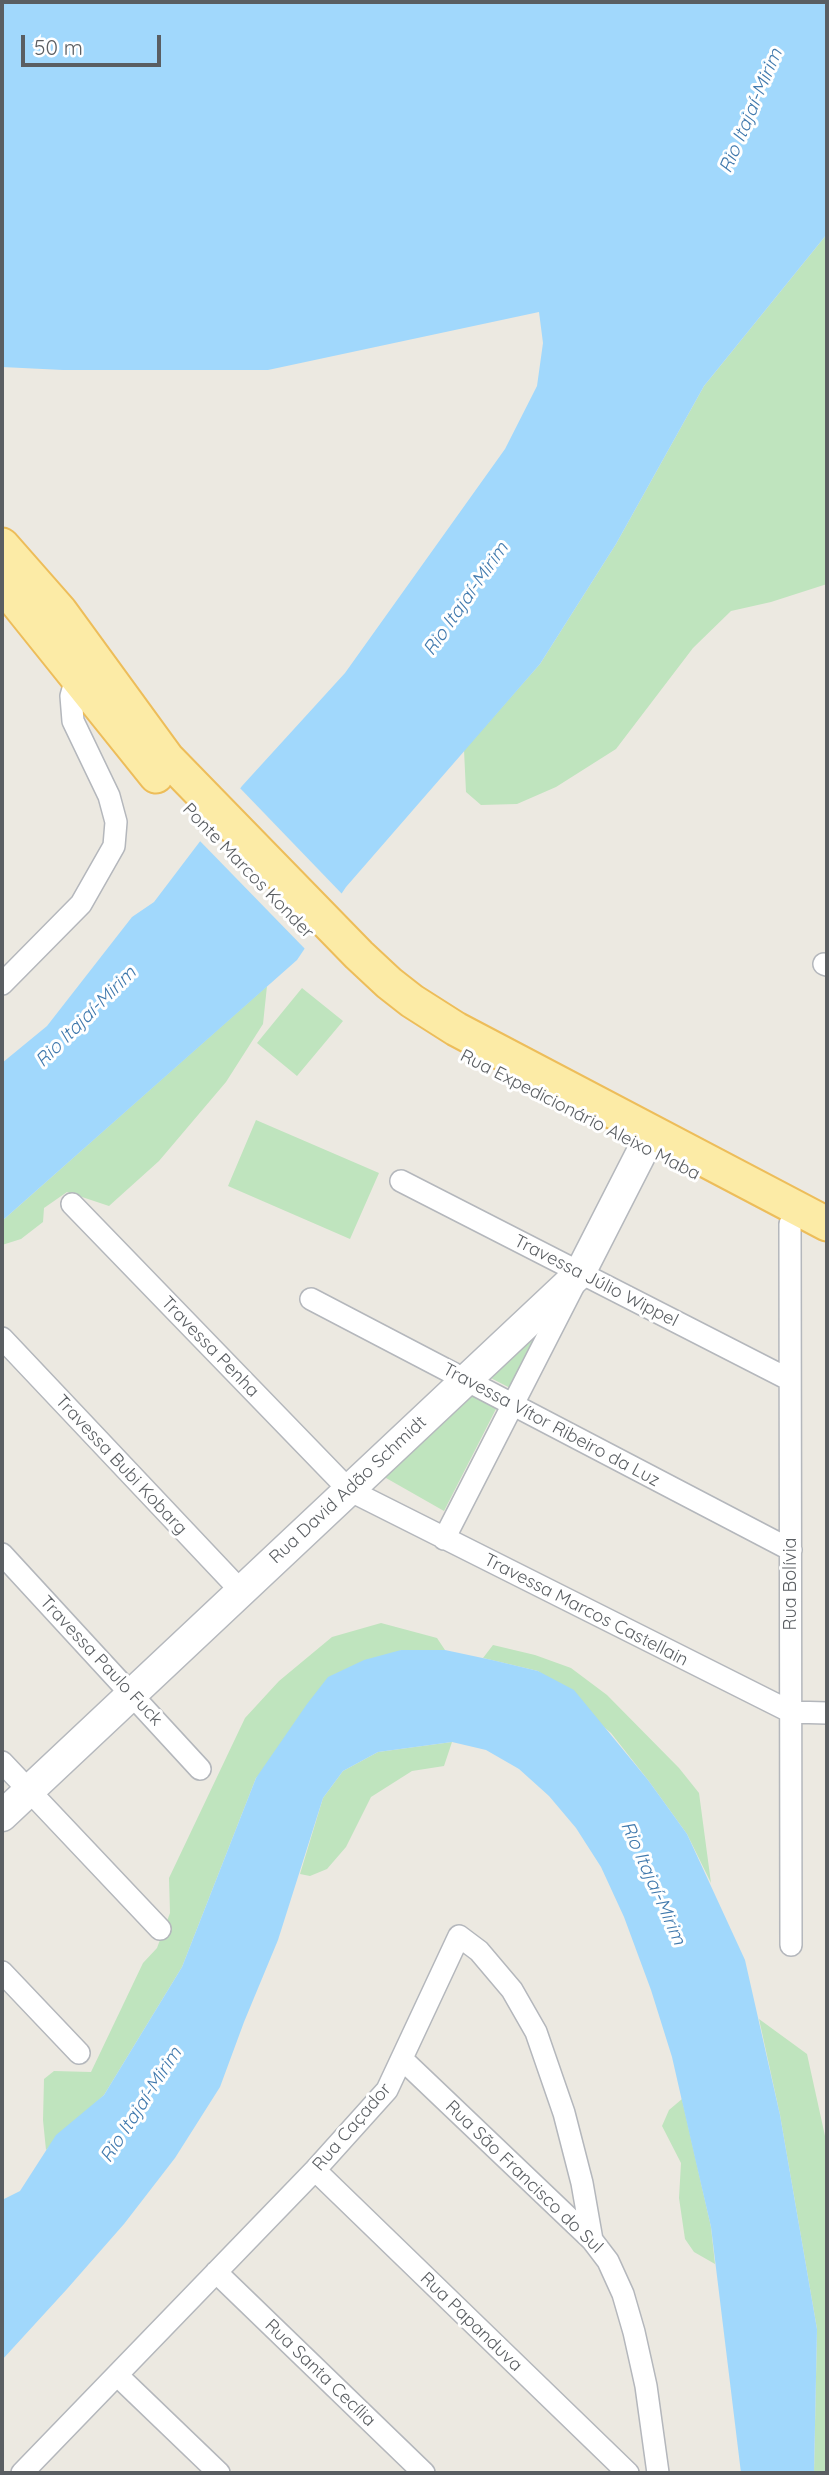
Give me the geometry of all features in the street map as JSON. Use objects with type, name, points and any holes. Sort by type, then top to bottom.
[{"type":"main road","points":[[7,567],[76,678],[160,766]]},
{"type":"main road","points":[[7,567],[60,611],[160,766]]},
{"type":"main road","name":"Ponte Marcos Konder","points":[[160,766],[351,962]]},
{"type":"main road","name":"Rua Expedicionário Aleixo Maba","points":[[351,962],[456,1029],[827,1243]]},
{"type":"main road","name":"Rua Expedicionário Aleixo Maba","points":[[648,1140],[827,1224]]},
{"type":"main road","name":"Rua David Adão Schmidt","points":[[2,1816],[580,1273],[648,1140]]},
{"type":"street","points":[[2,984],[81,904],[114,846],[116,822],[109,796],[73,721],[71,696],[76,678]]},
{"type":"street","name":"Travessa Júlio Wippel","points":[[401,1181],[790,1380]]},
{"type":"street","name":"Travessa Penha","points":[[72,1204],[349,1490]]},
{"type":"street","name":"Rua Bolívia","points":[[790,1224],[791,1945]]},
{"type":"street","points":[[444,1539],[580,1273]]},
{"type":"street","name":"Travessa Vítor Ribeiro da Luz","points":[[311,1299],[791,1550]]},
{"type":"street","name":"Travessa Bubi Kobarg","points":[[2,1338],[241,1591]]},
{"type":"street","name":"Travessa Marcos Castellain","points":[[349,1490],[791,1712],[827,1713]]},
{"type":"street","name":"Travessa Paulo Fuck","points":[[2,1553],[201,1769]]},
{"type":"street","points":[[2,1762],[160,1929]]},
{"type":"street","name":"Rua Caçador","points":[[22,2473],[314,2170],[387,2090],[459,1936],[479,1951],[512,1990],[536,2032],[564,2113],[593,2240]]},
{"type":"street","points":[[2,1972],[79,2053]]},
{"type":"street","name":"Rua São Francisco do Sul","points":[[402,2060],[593,2240],[608,2261],[623,2294],[634,2332],[646,2386],[658,2473]]},
{"type":"street","name":"Rua Papanduva","points":[[314,2170],[628,2473]]},
{"type":"street","name":"Rua Santa Cecília","points":[[216,2272],[424,2473]]},
{"type":"street","points":[[117,2375],[219,2473]]},
{"type":"green space","points":[[827,234],[827,584],[771,602],[731,611],[693,648],[616,749],[556,787],[517,804],[481,805],[466,792],[464,750],[540,664],[616,544],[704,386]]},
{"type":"green space","points":[[267,986],[263,1024],[226,1082],[159,1161],[109,1206],[67,1192],[44,1208],[43,1222],[21,1239],[2,1245],[2,1221]]},
{"type":"green space","points":[[302,988],[343,1021],[297,1076],[257,1043]]},
{"type":"green space","points":[[256,1120],[379,1173],[350,1239],[228,1186]]},
{"type":"green space","points":[[554,1307],[512,1389],[483,1374]]},
{"type":"green space","points":[[466,1390],[497,1407],[444,1511],[379,1474]]},
{"type":"green space","points":[[381,1623],[437,1638],[445,1650],[401,1650],[256,1778],[182,1967],[104,2095],[46,2150],[43,2120],[44,2079],[54,2071],[91,2072],[143,1963],[157,1948],[170,1913],[169,1878],[245,1718],[279,1681],[332,1637]]},
{"type":"green space","points":[[493,1645],[535,1655],[571,1668],[607,1695],[679,1768],[699,1793],[711,1883],[687,1834],[611,1733],[538,1671],[483,1658]]},
{"type":"green space","points":[[452,1742],[444,1766],[412,1771],[371,1797],[346,1847],[327,1869],[310,1876],[300,1874],[323,1798],[343,1771],[378,1752]]},
{"type":"green space","points":[[759,2019],[807,2054],[825,2136],[827,2473],[814,2473],[817,2329],[780,2115]]},
{"type":"green space","points":[[682,2099],[711,2227],[715,2264],[694,2252],[685,2239],[679,2198],[681,2163],[662,2126],[669,2110]]},
{"type":"water","name":"Rio Itajaí-Mirim","points":[[2,2],[827,2],[827,234],[704,386],[616,544],[540,664],[346,887],[297,960],[2,1221],[2,1063],[47,1026],[132,917],[154,902],[242,786],[345,673],[505,449],[537,386],[543,343],[539,312],[268,370],[63,370],[2,367]]},
{"type":"water","name":"Rio Itajaí-Mirim","points":[[401,1650],[445,1650],[492,1660],[538,1671],[574,1690],[648,1780],[687,1834],[745,1960],[780,2115],[817,2329],[814,2473],[741,2473],[711,2227],[672,2057],[624,1917],[601,1867],[576,1828],[549,1796],[519,1769],[486,1750],[452,1742],[378,1752],[343,1771],[323,1798],[278,1940],[220,2087],[175,2158],[124,2224],[2,2360],[2,2200],[20,2191],[56,2135],[104,2095],[182,1967],[256,1778],[307,1704],[328,1677],[364,1660]]},
{"type":"pier","points":[[238,786],[344,896],[307,951],[198,839]]}]
